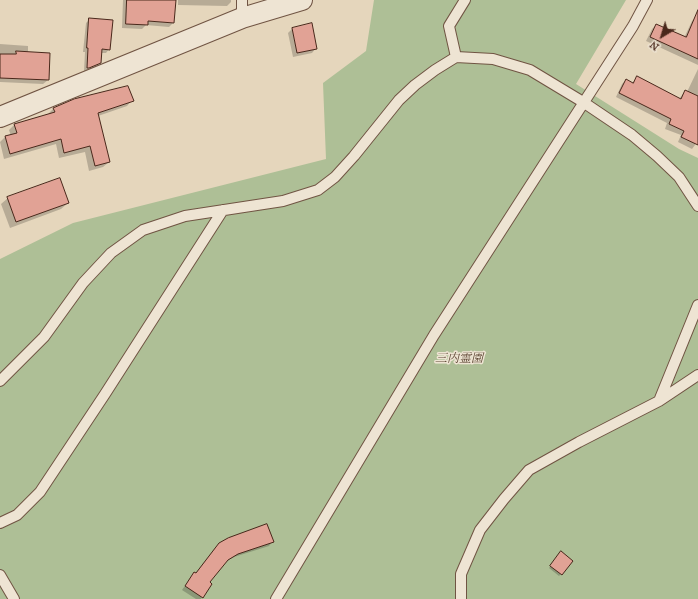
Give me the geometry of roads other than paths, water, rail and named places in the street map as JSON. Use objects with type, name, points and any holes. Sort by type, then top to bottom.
[{"type":"street","points":[[0,117],[242,9],[302,0]]},
{"type":"lane","points":[[456,57],[449,26],[465,0]]},
{"type":"lane","points":[[276,599],[434,335],[633,26],[648,0]]},
{"type":"lane","points":[[0,381],[44,338],[83,283],[111,254],[142,230],[185,216],[283,201],[318,190],[334,177],[354,156],[399,100],[415,85],[456,57],[493,59],[530,70],[583,102],[632,135],[657,156],[679,177],[698,206]]},
{"type":"lane","points":[[0,523],[17,515],[40,492],[97,407],[223,210]]},
{"type":"lane","points":[[659,401],[698,305]]},
{"type":"lane","points":[[460,599],[461,574],[480,530],[504,499],[530,470],[579,442],[659,401],[698,375]]},
{"type":"lane","points":[[0,575],[14,599]]},
{"type":"park label","name":"三内霊園","points":[[459,359]]}]
